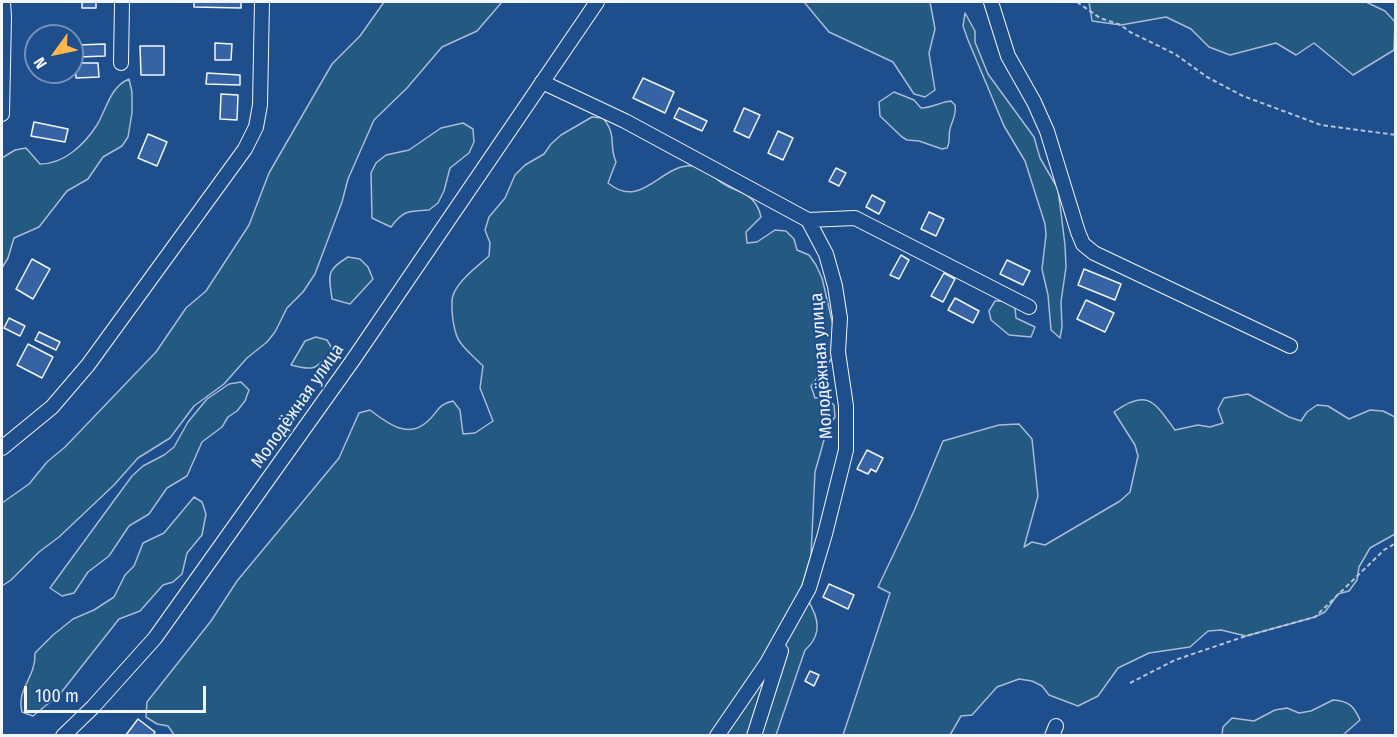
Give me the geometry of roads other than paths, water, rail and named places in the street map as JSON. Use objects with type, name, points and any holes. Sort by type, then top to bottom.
[{"type":"street","points":[[2,114],[3,2]]},
{"type":"street","points":[[121,63],[122,2]]},
{"type":"street","points":[[2,448],[52,407],[88,365],[245,149],[256,128],[260,105],[262,2]]},
{"type":"street","name":"Молодёжная улица","points":[[63,735],[93,707],[155,638],[353,360],[597,2]]},
{"type":"street","points":[[991,2],[1008,56],[1034,102],[1047,131],[1083,244],[1094,253],[1290,346]]},
{"type":"street","points":[[542,82],[625,121],[808,220],[855,218],[1029,306]]},
{"type":"street","name":"Молодёжная улица","points":[[717,735],[768,663],[809,588],[846,450],[846,405],[838,352],[840,318],[835,286],[826,255],[808,220]]},
{"type":"street","points":[[754,735],[790,623]]}]
